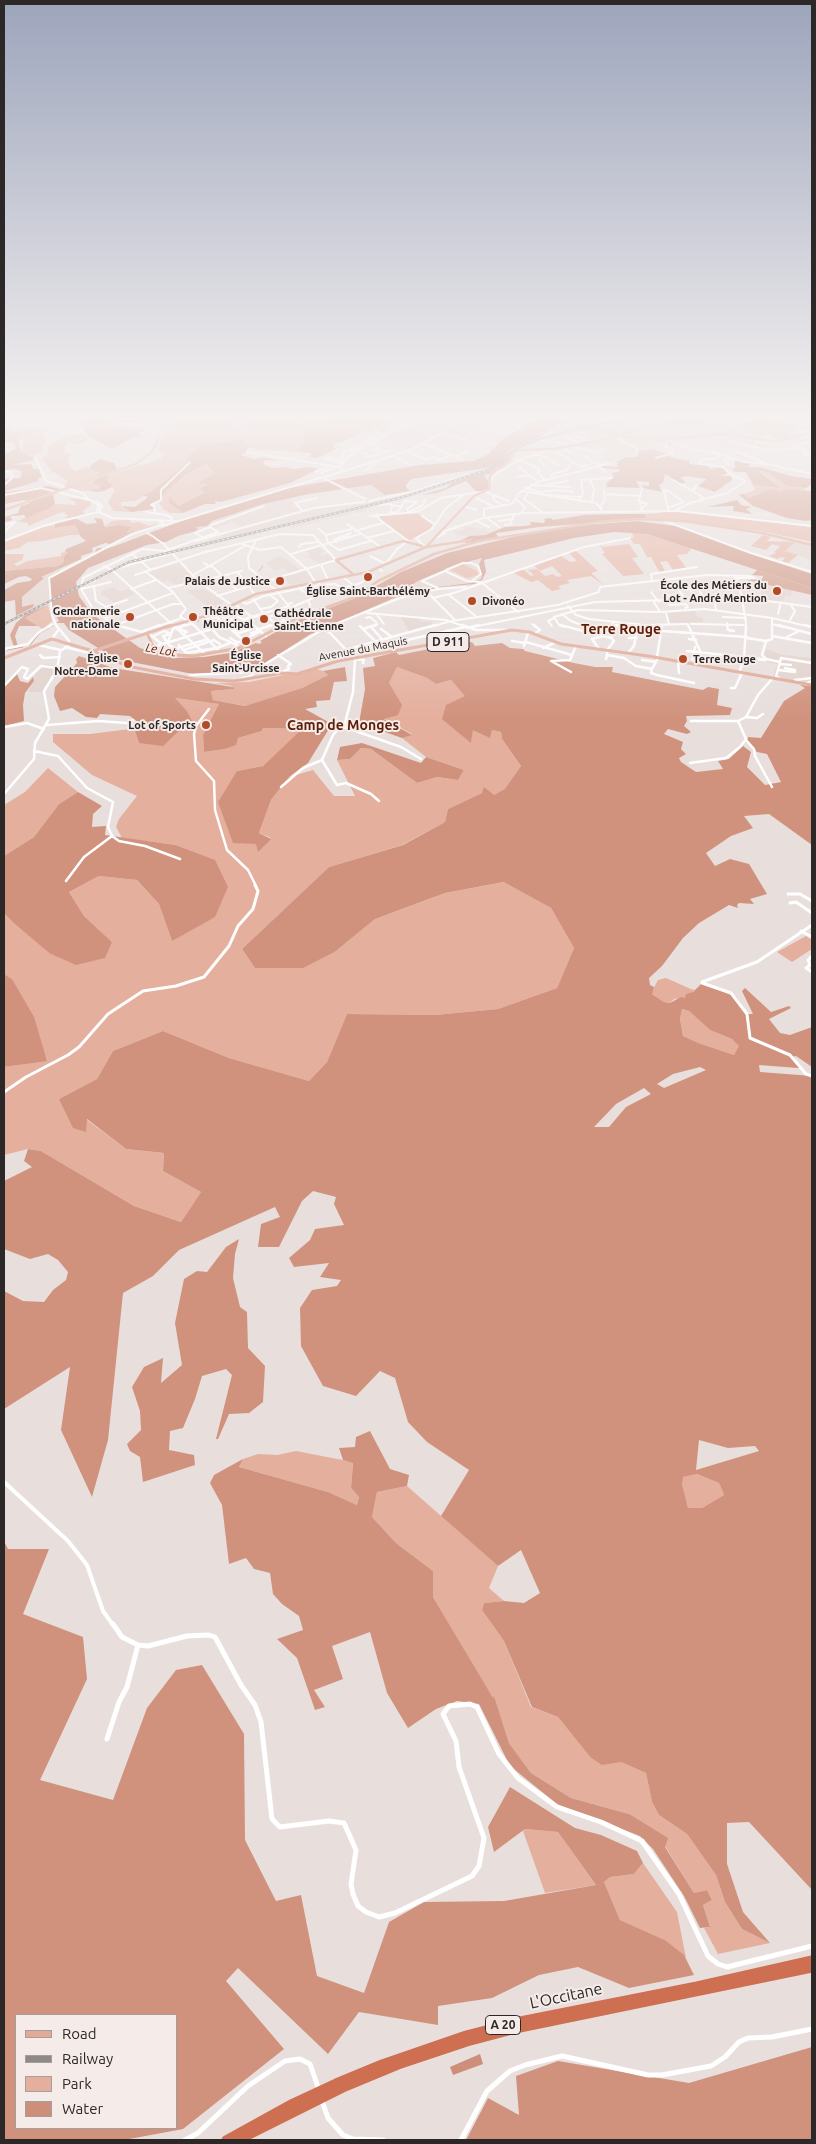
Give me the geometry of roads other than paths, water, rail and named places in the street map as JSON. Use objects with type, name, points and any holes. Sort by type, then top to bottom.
[{"type":"highway","name":"L'Occitane","points":[[226,2140],[293,2103],[336,2083],[382,2064],[466,2035],[530,2019],[697,1986],[812,1960]]},
{"type":"highway","name":"L'Occitane","points":[[239,2140],[345,2086],[398,2065],[467,2042],[529,2026],[812,1968]]},
{"type":"main road","points":[[4,658],[52,639],[93,651],[98,650],[147,633],[197,620],[241,601],[282,588],[298,587],[303,584],[318,584],[328,580],[358,575],[382,567],[426,545],[451,520]]},
{"type":"main road","points":[[336,561],[380,547],[408,541],[426,545],[603,522],[660,520]]},
{"type":"main road","points":[[662,520],[745,530],[812,545]]},
{"type":"main road","points":[[147,633],[153,648],[164,652],[205,654],[220,648],[237,646],[257,640],[304,616],[355,597],[407,566],[434,554],[469,544],[596,523]]},
{"type":"main road","points":[[336,561],[351,574],[358,575]]},
{"type":"main road","points":[[347,576],[351,574]]},
{"type":"main road","name":"Avenue du Maquis","points":[[279,673],[293,674],[355,659],[507,630],[534,634],[554,643]]},
{"type":"main road","name":"D 911","points":[[554,643],[599,649],[607,653],[628,653],[678,661],[812,685]]},
{"type":"main road","name":"D 911","points":[[93,651],[122,664],[188,678],[227,681],[279,673]]},
{"type":"street","points":[[4,541],[39,527],[65,520]]},
{"type":"street","points":[[146,532],[164,524],[160,520]]},
{"type":"street","points":[[171,520],[176,521]]},
{"type":"street","points":[[4,794],[33,763],[36,740],[47,725],[49,715],[43,692],[58,668],[62,649],[69,644],[69,641],[53,624],[49,580],[60,571],[93,554],[179,520]]},
{"type":"street","points":[[202,537],[195,532],[223,520]]},
{"type":"street","points":[[192,541],[223,535],[271,520]]},
{"type":"street","points":[[370,556],[382,567],[397,549],[408,541],[382,520]]},
{"type":"street","points":[[428,520],[434,524]]},
{"type":"street","points":[[437,520],[429,531],[416,538],[426,545],[446,533],[476,521],[489,527]]},
{"type":"street","points":[[488,520],[499,527]]},
{"type":"street","points":[[499,521],[506,520]]},
{"type":"street","points":[[512,520],[512,524]]},
{"type":"street","points":[[662,520],[754,554],[812,572]]},
{"type":"street","points":[[763,520],[812,526]]},
{"type":"street","points":[[4,525],[15,522],[4,532]]},
{"type":"street","points":[[326,536],[384,523]]},
{"type":"street","points":[[505,525],[517,523]]},
{"type":"street","points":[[347,524],[380,547]]},
{"type":"street","points":[[210,527],[223,535]]},
{"type":"street","points":[[319,529],[326,536],[325,540],[339,550],[370,541]]},
{"type":"street","points":[[366,539],[394,531]]},
{"type":"street","points":[[146,532],[163,543],[169,550]]},
{"type":"street","points":[[172,650],[147,633],[121,629],[115,626],[89,603],[81,586],[85,576],[145,548],[162,552],[218,532]]},
{"type":"street","points":[[290,555],[336,542],[351,533]]},
{"type":"street","points":[[439,533],[446,533]]},
{"type":"street","points":[[135,575],[205,552],[276,535],[309,534],[336,561],[217,596]]},
{"type":"street","points":[[347,536],[360,534]]},
{"type":"street","points":[[433,598],[449,595],[480,582],[600,542],[630,538]]},
{"type":"street","points":[[256,540],[248,557],[250,569],[277,591],[289,607]]},
{"type":"street","points":[[193,576],[252,541]]},
{"type":"street","points":[[299,547],[301,544],[319,542]]},
{"type":"street","points":[[241,544],[260,550],[278,546],[307,569],[318,584],[327,592]]},
{"type":"street","points":[[112,570],[140,560],[172,553],[197,580],[217,596],[239,607],[251,616]]},
{"type":"street","points":[[132,554],[151,570]]},
{"type":"street","points":[[204,563],[211,566],[237,590]]},
{"type":"street","points":[[439,589],[422,580],[463,563],[471,563],[478,566],[481,574],[474,580]]},
{"type":"street","points":[[321,565],[328,580]]},
{"type":"street","points":[[104,566],[112,570],[145,603],[182,633],[195,647]]},
{"type":"street","points":[[652,581],[651,574],[697,567]]},
{"type":"street","points":[[168,588],[250,569]]},
{"type":"street","points":[[445,571],[467,581],[474,580],[480,582],[518,612]]},
{"type":"street","points":[[145,572],[168,588],[182,604],[186,609],[181,617]]},
{"type":"street","points":[[237,572],[250,587],[260,609],[281,628]]},
{"type":"street","points":[[358,575],[368,580]]},
{"type":"street","points":[[289,607],[327,592],[345,590],[368,580],[373,575]]},
{"type":"street","points":[[558,605],[600,592],[600,586],[707,575],[754,576],[753,579],[734,578],[737,580],[746,614],[747,638],[741,673],[735,688],[731,688]]},
{"type":"street","points":[[343,577],[353,585]]},
{"type":"street","points":[[272,579],[282,588]]},
{"type":"street","points":[[81,586],[95,580]]},
{"type":"street","points":[[131,589],[156,580]]},
{"type":"street","points":[[81,586],[94,587],[111,582]]},
{"type":"street","points":[[303,584],[310,587],[319,596]]},
{"type":"street","points":[[241,601],[246,604],[253,597],[318,584],[335,584],[345,590]]},
{"type":"street","points":[[695,584],[701,599]]},
{"type":"street","points":[[179,585],[184,589]]},
{"type":"street","points":[[94,587],[96,601],[117,614]]},
{"type":"street","points":[[298,587],[308,595]]},
{"type":"street","points":[[227,681],[249,676],[278,655],[331,625],[367,613],[400,598],[439,589],[466,587]]},
{"type":"street","points":[[686,600],[677,587],[688,587],[701,599]]},
{"type":"street","points":[[427,592],[453,621]]},
{"type":"street","points":[[651,592],[659,602]]},
{"type":"street","points":[[105,618],[173,593]]},
{"type":"street","points":[[667,594],[674,601]]},
{"type":"street","points":[[270,595],[277,600],[292,598]]},
{"type":"street","points":[[449,595],[478,618]]},
{"type":"street","points":[[713,598],[716,610]]},
{"type":"street","points":[[345,650],[453,621],[558,605],[742,598],[812,607]]},
{"type":"street","points":[[105,607],[128,600]]},
{"type":"street","points":[[153,648],[161,644],[246,621],[251,616],[264,614],[272,608],[277,600]]},
{"type":"street","points":[[89,603],[96,601]]},
{"type":"street","points":[[309,602],[310,609]]},
{"type":"street","points":[[654,602],[660,612]]},
{"type":"street","points":[[666,602],[673,609]]},
{"type":"street","points":[[778,614],[780,602]]},
{"type":"street","points":[[268,618],[281,614],[292,603]]},
{"type":"street","points":[[349,653],[580,603]]},
{"type":"street","points":[[580,603],[585,610]]},
{"type":"street","points":[[115,626],[173,604],[182,604]]},
{"type":"street","points":[[275,604],[283,607]]},
{"type":"street","points":[[669,605],[686,604],[688,608],[684,608]]},
{"type":"street","points":[[790,604],[795,611],[790,620]]},
{"type":"street","points":[[568,606],[572,611],[586,619],[612,625],[727,623],[745,625]]},
{"type":"street","points":[[147,633],[181,617],[197,620],[216,617],[239,607]]},
{"type":"street","points":[[260,609],[265,607],[289,607],[321,610]]},
{"type":"street","points":[[300,609],[304,616],[331,634],[355,659],[363,659],[364,663]]},
{"type":"street","points":[[552,626],[548,620],[572,611],[666,612],[716,610],[790,620],[812,627]]},
{"type":"street","points":[[231,612],[264,635]]},
{"type":"street","points":[[666,612],[669,625]]},
{"type":"street","points":[[367,613],[446,620],[476,630],[507,630],[541,637]]},
{"type":"street","points":[[213,614],[242,639]]},
{"type":"street","points":[[237,646],[242,639],[284,621],[281,614]]},
{"type":"street","points":[[376,614],[384,624]]},
{"type":"street","points":[[562,614],[571,621],[588,626],[583,633]]},
{"type":"street","points":[[195,615],[200,634],[220,648]]},
{"type":"street","points":[[221,616],[224,618],[234,615]]},
{"type":"street","points":[[236,627],[257,615]]},
{"type":"street","points":[[723,616],[746,618]]},
{"type":"street","points":[[222,622],[237,617]]},
{"type":"street","points":[[366,618],[370,617],[376,624]]},
{"type":"street","points":[[554,618],[559,624],[583,633],[611,638]]},
{"type":"street","points":[[631,626],[638,630],[693,633],[766,641],[772,639],[772,618]]},
{"type":"street","points":[[197,620],[229,644],[237,646]]},
{"type":"street","points":[[372,629],[381,621]]},
{"type":"street","points":[[727,623],[727,628],[730,630]]},
{"type":"street","points":[[5,648],[28,644],[38,633],[53,624]]},
{"type":"street","points":[[532,624],[540,630],[534,634]]},
{"type":"street","points":[[772,624],[812,634]]},
{"type":"street","points":[[602,636],[601,629],[612,625]]},
{"type":"street","points":[[606,659],[607,653],[614,641],[611,638],[614,630],[612,625]]},
{"type":"street","points":[[662,625],[657,659],[651,673],[694,683]]},
{"type":"street","points":[[689,625],[701,653],[699,665]]},
{"type":"street","points":[[360,626],[376,642]]},
{"type":"street","points":[[168,642],[174,627]]},
{"type":"street","points":[[174,627],[187,632],[171,633],[163,636],[168,642],[188,650]]},
{"type":"street","points":[[233,631],[237,630],[239,633],[253,627]]},
{"type":"street","points":[[363,629],[372,629],[382,640]]},
{"type":"street","points":[[381,629],[392,637]]},
{"type":"street","points":[[52,639],[59,630]]},
{"type":"street","points":[[628,653],[637,638],[638,630]]},
{"type":"street","points":[[154,636],[166,631],[177,634]]},
{"type":"street","points":[[161,634],[166,631]]},
{"type":"street","points":[[785,638],[800,631]]},
{"type":"street","points":[[182,633],[192,637]]},
{"type":"street","points":[[525,644],[528,633]]},
{"type":"street","points":[[164,652],[225,634]]},
{"type":"street","points":[[251,635],[257,640]]},
{"type":"street","points":[[599,649],[592,639],[602,636]]},
{"type":"street","points":[[772,636],[812,643]]},
{"type":"street","points":[[223,639],[230,638],[237,646]]},
{"type":"street","points":[[630,638],[637,638]]},
{"type":"street","points":[[689,639],[696,640]]},
{"type":"street","points":[[178,640],[179,647],[183,653]]},
{"type":"street","points":[[183,653],[206,640],[214,640],[220,648]]},
{"type":"street","points":[[512,641],[572,655]]},
{"type":"street","points":[[765,659],[762,655],[766,641]]},
{"type":"street","points":[[542,648],[554,643]]},
{"type":"street","points":[[183,653],[220,648],[229,644]]},
{"type":"street","points":[[35,645],[85,652],[106,658]]},
{"type":"street","points":[[189,645],[205,654]]},
{"type":"street","points":[[571,672],[551,661],[568,660],[576,646]]},
{"type":"street","points":[[694,653],[695,647]]},
{"type":"street","points":[[687,651],[765,659],[791,666]]},
{"type":"street","points":[[607,653],[624,658],[636,666],[652,669]]},
{"type":"street","points":[[40,655],[44,662]]},
{"type":"street","points":[[278,655],[291,665],[288,666],[288,669],[279,673]]},
{"type":"street","points":[[43,658],[60,657]]},
{"type":"street","points":[[812,663],[781,658],[776,677],[800,681],[812,680]]},
{"type":"street","points":[[344,727],[353,692],[355,659]]},
{"type":"street","points":[[642,660],[657,659]]},
{"type":"street","points":[[692,659],[700,660]]},
{"type":"street","points":[[678,661],[680,667],[679,674]]},
{"type":"street","points":[[4,686],[22,667],[28,670],[24,677],[26,679],[31,678],[42,666],[58,668]]},
{"type":"street","points":[[778,670],[795,672],[795,670],[785,668]]},
{"type":"street","points":[[190,675],[252,672]]},
{"type":"street","points":[[691,721],[739,721],[746,717],[758,695],[772,679]]},
{"type":"street","points":[[805,684],[812,680]]},
{"type":"street","points":[[4,1092],[26,1077],[79,1047],[108,1014],[143,991],[176,986],[204,977],[224,954],[238,926],[253,909],[258,892],[248,870],[227,850],[215,810],[214,781],[197,764],[194,740],[196,726],[209,709]]},
{"type":"street","points":[[746,717],[757,718],[763,714]]},
{"type":"street","points":[[47,725],[98,721],[127,723],[133,720]]},
{"type":"street","points":[[739,721],[738,723],[747,743],[754,750],[755,756],[772,786]]},
{"type":"street","points":[[4,727],[27,723],[44,729]]},
{"type":"street","points":[[281,786],[303,768],[322,760],[333,735],[339,728],[344,727],[401,747],[421,759]]},
{"type":"street","points":[[690,763],[726,758],[740,747],[746,739]]},
{"type":"street","points":[[34,751],[58,756],[87,788],[113,802],[108,827],[112,836],[119,841],[145,846],[180,859]]},
{"type":"street","points":[[322,760],[337,785],[346,783],[368,793],[379,801]]},
{"type":"street","points":[[66,881],[84,857],[112,836]]},
{"type":"street","points":[[788,894],[802,894],[812,901]]},
{"type":"street","points":[[790,903],[796,902],[812,913]]},
{"type":"street","points":[[812,925],[757,962],[702,983],[731,993],[747,1014],[750,1038],[790,1055],[803,1068],[806,1074],[812,1076]]},
{"type":"street","points":[[801,931],[812,937]]},
{"type":"street","points":[[812,956],[808,960],[810,965],[806,968],[812,972]]},
{"type":"street","points":[[4,1482],[68,1541],[86,1565],[103,1611],[122,1638],[138,1645],[148,1646],[187,1636],[209,1635],[215,1637],[241,1685],[255,1705],[261,1722],[272,1819],[280,1827],[329,1821],[344,1823],[356,1850],[351,1884],[352,1894],[358,1906],[366,1912],[379,1917],[395,1913],[472,1876],[480,1866],[484,1838],[459,1767],[456,1741],[442,1714],[449,1706],[470,1704],[477,1707],[499,1754],[518,1778],[557,1807],[600,1822],[642,1841],[679,1894],[708,1956],[718,1964],[726,1967],[812,1946]]},
{"type":"street","points":[[107,1739],[118,1702],[127,1687],[138,1645]]},
{"type":"street","points":[[461,2140],[487,2091],[510,2071],[525,2065],[562,2056],[648,2075],[662,2075],[711,2066],[725,2057],[739,2042],[748,2038],[812,2029]]},
{"type":"street","points":[[185,2140],[198,2133],[231,2100],[292,2058],[305,2060],[313,2068],[324,2109],[336,2129],[343,2135],[353,2139],[383,2140]]},
{"type":"water","points":[[184,520],[215,520],[207,526],[196,527],[198,530],[196,531],[178,536],[166,542],[147,545],[88,568],[76,582],[79,596],[92,614],[140,648],[173,658],[204,657],[230,653],[256,643],[259,644],[262,642],[260,641],[295,621],[353,599],[401,572],[447,553],[517,536],[582,525],[637,521],[676,526],[812,574],[812,588],[647,534],[614,532],[574,538],[484,560],[486,572],[482,580],[475,584],[442,587],[394,598],[309,635],[262,665],[255,666],[256,669],[248,669],[250,671],[193,674],[116,659],[69,630],[64,623],[56,623],[59,621],[52,610],[50,578],[94,554],[97,548],[102,548],[102,550]],"holes":[[[482,558],[479,564],[482,575],[481,579],[471,583],[396,595],[418,581],[453,566]]]},
{"type":"water","points":[[480,2054],[483,2064],[453,2075],[450,2067]]},
{"type":"waterway","points":[[259,571],[263,566]]},
{"type":"waterway","points":[[30,645],[40,633],[54,625]]},
{"type":"waterway","points":[[7,650],[23,647]]},
{"type":"railway","points":[[4,624],[129,562],[307,520]]},
{"type":"place","name":"Église Saint-Barthélémy","points":[[368,577]]},
{"type":"place","name":"Palais de Justice","points":[[280,581]]},
{"type":"place","name":"École des Métiers du Lot - André Mention","points":[[777,591]]},
{"type":"place","name":"Divonéo","points":[[472,601]]},
{"type":"place","name":"Gendarmerie nationale","points":[[130,617]]},
{"type":"place","name":"Théâtre Municipal","points":[[193,617]]},
{"type":"place","name":"Cathédrale Saint-Etienne","points":[[264,619]]},
{"type":"place","name":"Église Saint-Urcisse","points":[[246,641]]},
{"type":"place","name":"Terre Rouge","points":[[683,659]]},
{"type":"place","name":"Église Notre-Dame","points":[[128,664]]},
{"type":"place","name":"Lot of Sports","points":[[206,725]]},
{"type":"district","name":"Terre Rouge","points":[[621,629]]},
{"type":"district","name":"Camp de Monges","points":[[343,725]]},
{"type":"water label","name":"Le Lot","points":[[161,650]]}]
